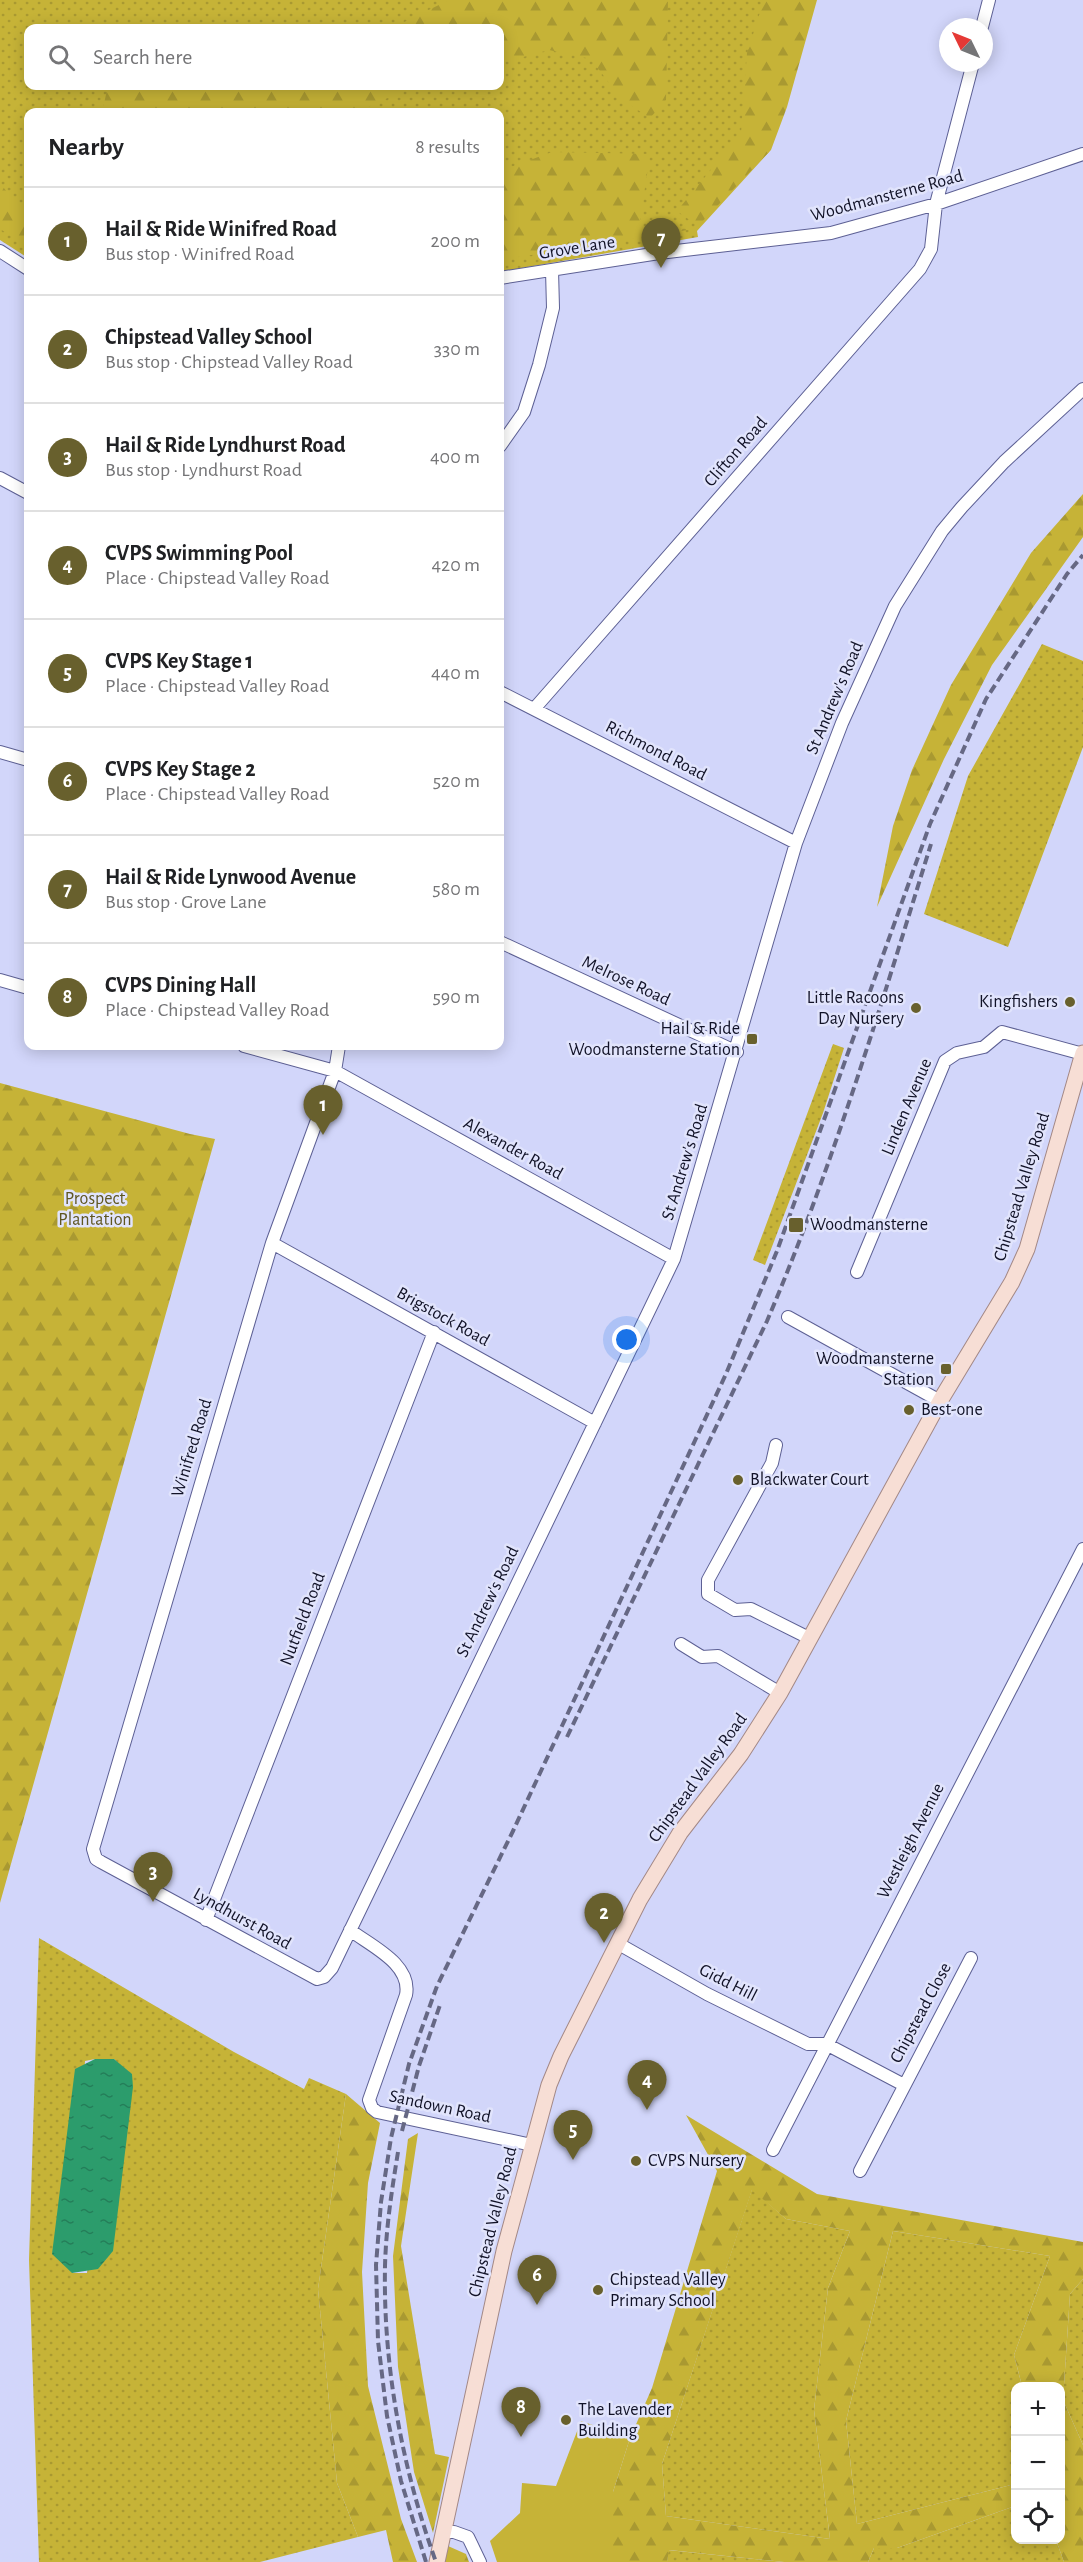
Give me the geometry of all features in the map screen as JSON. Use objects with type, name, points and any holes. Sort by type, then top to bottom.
[{"type":"main road","name":"Chipstead Valley Road","points":[[437,2562],[491,2307],[532,2145],[558,2063],[617,1943],[680,1833],[741,1755],[780,1693],[940,1401],[1020,1265],[1083,1054]]},
{"type":"street","points":[[984,18],[989,0]]},
{"type":"street","name":"Clifton Road","points":[[534,709],[920,269],[931,249],[936,204],[971,72]]},
{"type":"street","name":"Woodmansterne Road","points":[[659,253],[831,232],[936,204],[1083,154]]},
{"type":"street","points":[[0,251],[24,266]]},
{"type":"street","name":"Grove Lane","points":[[504,277],[659,253]]},
{"type":"street","points":[[504,440],[524,412],[539,365],[553,308],[552,270]]},
{"type":"street","name":"St Andrew's Road","points":[[332,1968],[674,1259],[737,1052],[796,843],[842,723],[895,606],[942,531],[983,484],[1083,389]]},
{"type":"street","points":[[0,478],[24,491]]},
{"type":"street","name":"Richmond Road","points":[[504,694],[796,843]]},
{"type":"street","points":[[0,752],[24,759]]},
{"type":"street","name":"Melrose Road","points":[[504,944],[737,1052]]},
{"type":"street","points":[[0,980],[24,987]]},
{"type":"street","name":"Linden Avenue","points":[[857,1272],[945,1061],[957,1053],[984,1047],[1002,1032],[1083,1054]]},
{"type":"street","name":"Alexander Road","points":[[258,1050],[334,1071],[674,1259]]},
{"type":"street","name":"Winifred Road","points":[[101,1862],[94,1854],[94,1843],[272,1243],[334,1071],[338,1050]]},
{"type":"street","name":"Brigstock Road","points":[[272,1243],[595,1423]]},
{"type":"street","points":[[788,1317],[940,1401]]},
{"type":"street","name":"Nutfield Road","points":[[206,1920],[434,1332]]},
{"type":"street","points":[[776,1445],[772,1463],[708,1580],[708,1594],[735,1610],[751,1609],[809,1638]]},
{"type":"street","name":"Westleigh Avenue","points":[[773,2150],[1083,1549]]},
{"type":"street","points":[[681,1644],[702,1657],[718,1656],[780,1693]]},
{"type":"street","name":"Lyndhurst Road","points":[[101,1862],[314,1978],[324,1977],[332,1968]]},
{"type":"street","name":"Sandown Road","points":[[350,1930],[396,1964],[407,1982],[406,1995],[369,2100],[374,2110],[532,2145]]},
{"type":"street","name":"Gidd Hill","points":[[617,1943],[707,1994],[808,2044],[826,2044]]},
{"type":"street","name":"Chipstead Close","points":[[860,2171],[970,1958]]},
{"type":"street","name":"Chipstead Close","points":[[826,2044],[904,2085]]},
{"type":"street","points":[[444,2532],[468,2537],[480,2562]]},
{"type":"green space","points":[[0,0],[814,0],[804,44],[769,152],[697,231],[698,237],[504,271],[504,108],[24,108],[24,255],[0,240]]},
{"type":"green space","points":[[449,0],[668,0],[666,100],[650,118],[621,99],[591,59],[549,50],[504,62],[504,24],[400,24]]},
{"type":"green space","points":[[764,0],[817,0],[787,107],[771,150],[698,226],[677,211],[741,133],[747,53]]},
{"type":"green space","points":[[107,90],[405,90],[366,108],[103,108]]},
{"type":"green space","points":[[552,152],[650,154],[639,228],[694,229],[504,259],[504,170]]},
{"type":"green space","points":[[0,183],[21,210],[24,210],[24,244],[0,229]]},
{"type":"green space","points":[[1083,494],[1083,537],[992,665],[944,759],[877,907],[893,826],[912,770],[951,685],[1031,553]]},
{"type":"green space","points":[[1042,644],[1083,661],[1083,747],[1008,947],[924,914],[968,776]]},
{"type":"green space","points":[[833,1044],[844,1048],[823,1113],[765,1265],[753,1260]]},
{"type":"green space","name":"Prospect Plantation","points":[[0,1083],[215,1139],[0,1903]]},
{"type":"green space","points":[[39,1938],[234,2052],[304,2089],[309,2078],[346,2094],[318,2289],[337,2483],[358,2537],[260,2562],[39,2562],[29,2260]],"holes":[[[114,2059],[120,2065],[87,2273],[72,2273],[85,2061]]]},
{"type":"green space","points":[[346,2094],[380,2123],[368,2183],[362,2272],[368,2386],[401,2519],[417,2562],[393,2562],[386,2530],[358,2537],[337,2483],[318,2289]]},
{"type":"green space","points":[[686,2115],[817,2194],[1083,2242],[1083,2279],[1070,2294],[1064,2382],[1021,2382],[1014,2355],[1050,2256],[893,2231],[846,2421],[857,2524],[1011,2485],[1011,2507],[897,2548],[874,2548],[868,2562],[784,2562],[669,2550],[667,2562],[613,2562],[613,2492],[630,2438],[652,2388],[717,2171]],"holes":[[[752,2190],[786,2219],[850,2231],[828,2288],[814,2410],[830,2539],[666,2516],[662,2464]]]},
{"type":"green space","points":[[418,2133],[401,2246],[435,2454],[449,2457],[433,2533],[414,2472],[398,2367],[393,2256],[408,2139]]},
{"type":"green space","points":[[752,2189],[786,2219],[850,2231],[828,2288],[814,2410],[830,2539],[666,2516],[662,2464]]},
{"type":"green space","points":[[893,2231],[1050,2256],[1014,2355],[1021,2382],[1011,2382],[1011,2485],[857,2524],[846,2421]]},
{"type":"green space","points":[[1083,2279],[1083,2445],[1065,2404],[1064,2382],[1070,2294]]},
{"type":"green space","points":[[1065,2404],[1083,2445],[1083,2562],[1064,2562],[1057,2544],[1065,2544]]},
{"type":"green space","points":[[581,2421],[630,2438],[613,2492],[613,2562],[497,2562],[490,2541],[520,2513],[522,2483],[556,2486]]},
{"type":"green space","points":[[1011,2507],[1011,2544],[1057,2544],[1064,2562],[868,2562],[874,2548],[897,2548]]},
{"type":"green space","points":[[448,2546],[466,2554],[469,2562],[445,2562]]},
{"type":"green space","points":[[668,2550],[784,2562],[667,2562]]},
{"type":"water","points":[[95,2059],[114,2059],[132,2074],[133,2087],[113,2251],[98,2269],[72,2273],[52,2254],[75,2069]]},
{"type":"railway","points":[[426,2562],[401,2481],[387,2416],[378,2341],[376,2265],[381,2202],[391,2138],[409,2064],[437,1986],[513,1831],[726,1374],[777,1251],[930,824],[986,699],[1067,574],[1083,555]]},
{"type":"railway","points":[[567,1737],[767,1321],[791,1263],[855,1085],[931,844]]},
{"type":"railway","points":[[402,2131],[419,2066],[441,2002]]},
{"type":"railway","points":[[398,2152],[385,2266],[387,2341],[404,2453],[436,2562]]},
{"type":"place","name":"Hail & Ride Lynwood Avenue","points":[[661,268]]},
{"type":"place","name":"Kingfishers","points":[[1070,1002]]},
{"type":"place","name":"Little Racoons Day Nursery","points":[[916,1008]]},
{"type":"place","name":"Hail & Ride Woodmansterne Station","points":[[752,1039]]},
{"type":"place","name":"Hail & Ride Winifred Road","points":[[323,1135]]},
{"type":"place","name":"Woodmansterne","points":[[796,1225]]},
{"type":"place","name":"Woodmansterne Station","points":[[946,1369]]},
{"type":"place","name":"Best-one","points":[[909,1410]]},
{"type":"place","name":"Blackwater Court","points":[[738,1480]]},
{"type":"place","name":"Hail & Ride Lyndhurst Road","points":[[153,1902]]},
{"type":"place","name":"Chipstead Valley School","points":[[604,1943]]},
{"type":"place","name":"CVPS Swimming Pool","points":[[647,2110]]},
{"type":"place","name":"CVPS Key Stage 1","points":[[573,2160]]},
{"type":"place","name":"CVPS Nursery","points":[[636,2161]]},
{"type":"place","name":"Chipstead Valley Primary School","points":[[598,2290]]},
{"type":"place","name":"CVPS Key Stage 2","points":[[537,2305]]},
{"type":"place","name":"The Lavender Building","points":[[566,2420]]},
{"type":"place","name":"CVPS Dining Hall","points":[[521,2437]]}]
